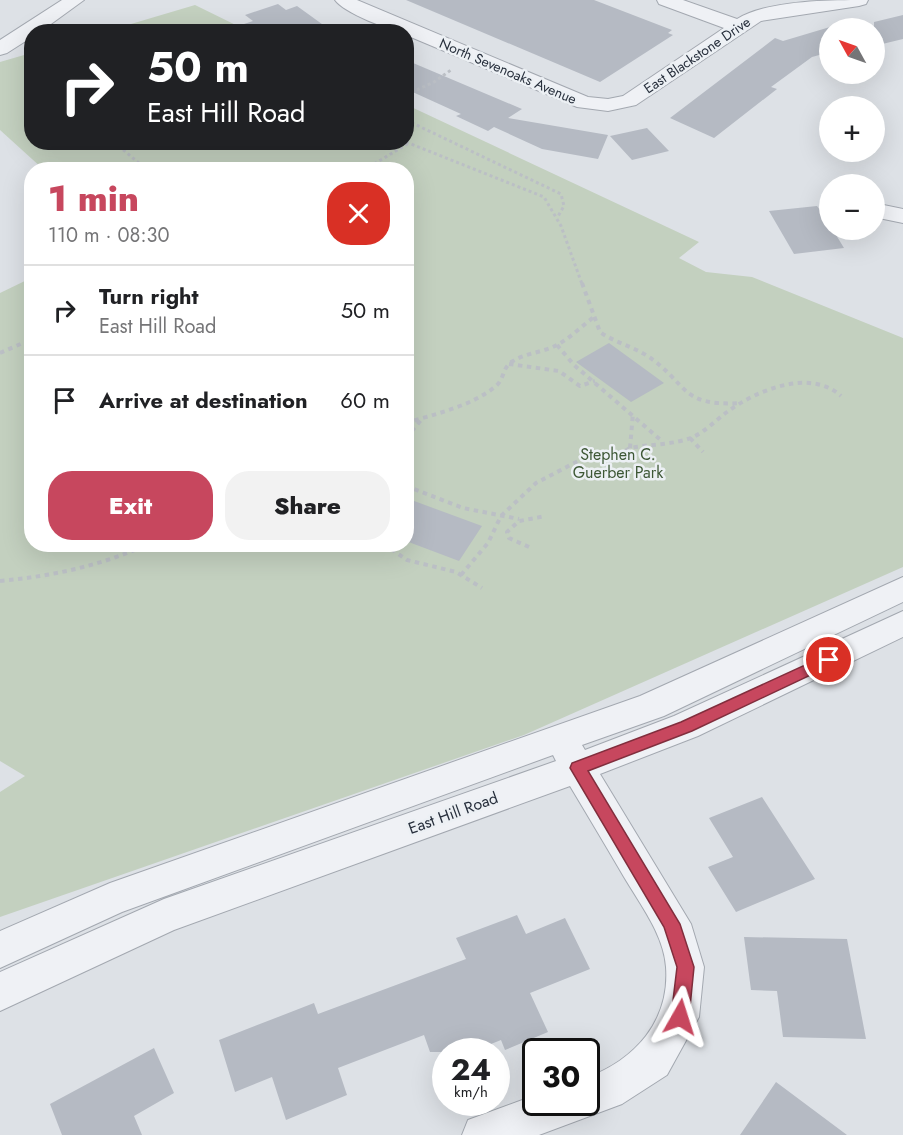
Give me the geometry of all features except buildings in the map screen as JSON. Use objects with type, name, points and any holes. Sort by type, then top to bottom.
[{"type":"street","points":[[39,24],[75,0]]},
{"type":"street","name":"North Sevenoaks Avenue","points":[[344,0],[396,24]]},
{"type":"street","points":[[666,0],[737,26]]},
{"type":"street","name":"East Blackstone Drive","points":[[608,105],[637,96],[737,26],[755,16],[859,0]]},
{"type":"street","name":"North Sevenoaks Avenue","points":[[414,31],[584,103],[608,105]]},
{"type":"street","points":[[0,50],[24,34]]},
{"type":"street","points":[[885,212],[903,216]]},
{"type":"street","name":"East Hill Road","points":[[0,992],[45,969],[164,916],[569,754],[652,706],[903,589]]},
{"type":"street","name":"East Hill Road","points":[[0,950],[110,900],[272,840],[569,754],[686,726],[903,623]]},
{"type":"street","points":[[569,754],[672,924],[685,967],[680,1017],[653,1061],[600,1093]]},
{"type":"street","points":[[483,1135],[535,1116]]},
{"type":"path","points":[[414,91],[434,82],[456,67]]},
{"type":"path","points":[[414,124],[561,194],[565,200],[565,206],[557,218]]},
{"type":"path","points":[[414,145],[528,189],[547,201],[557,218],[600,332],[650,358],[680,388],[696,400],[726,405],[741,403]]},
{"type":"path","points":[[123,150],[138,162]]},
{"type":"path","points":[[376,162],[395,150]]},
{"type":"path","points":[[414,421],[485,394],[502,379],[508,364],[557,345],[594,317]]},
{"type":"path","points":[[0,352],[24,342]]},
{"type":"path","points":[[557,345],[574,364],[633,413],[663,442]]},
{"type":"path","points":[[508,364],[559,371],[580,386],[595,381]]},
{"type":"path","points":[[461,575],[488,543],[501,516],[525,492],[580,460],[623,452],[630,448],[690,438],[741,403],[782,387],[812,381],[836,388],[841,396]]},
{"type":"path","points":[[630,448],[633,413]]},
{"type":"path","points":[[414,428],[422,419]]},
{"type":"path","points":[[690,438],[703,452]]},
{"type":"path","points":[[414,489],[451,505],[501,516],[537,520],[546,516]]},
{"type":"path","points":[[519,519],[511,524],[507,532],[509,538],[529,547]]},
{"type":"path","points":[[0,581],[52,574],[131,552]]},
{"type":"path","points":[[396,552],[407,560],[441,567],[461,575],[482,588]]},
{"type":"green space","points":[[195,5],[234,24],[131,24]]},
{"type":"green space","name":"Stephen C. Guerber Park","points":[[24,55],[24,150],[414,150],[414,108],[699,242],[679,258],[706,272],[752,277],[903,338],[903,567],[524,735],[0,917],[0,792],[25,776],[0,761],[0,293],[24,281],[24,552],[414,552],[414,162],[35,162],[0,130],[0,62]]},
{"type":"route","points":[[680,1017],[685,967],[672,924],[578,768],[686,726],[829,660]]}]
